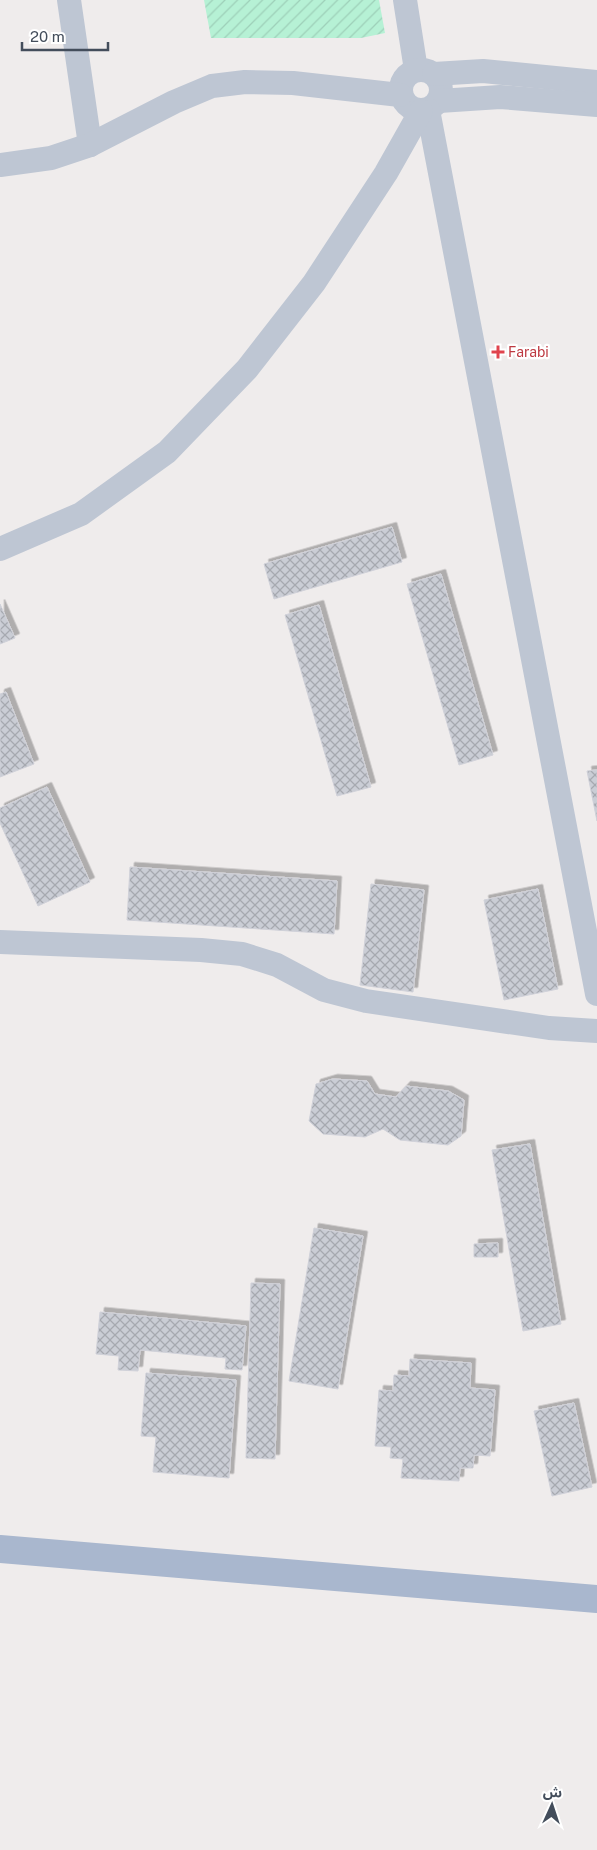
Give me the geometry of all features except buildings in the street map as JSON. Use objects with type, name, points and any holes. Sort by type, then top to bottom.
[{"type":"main road","points":[[0,1548],[597,1599]]},
{"type":"street","points":[[69,0],[90,145]]},
{"type":"street","points":[[0,549],[81,514],[167,452],[247,369],[314,284],[441,86],[425,72],[405,0]]},
{"type":"street","points":[[597,82],[483,71],[409,73],[401,85],[400,95],[408,107],[429,107],[500,97],[597,105]]},
{"type":"street","points":[[0,166],[51,158],[90,145],[174,102],[212,86],[245,82],[293,83],[400,95]]},
{"type":"street","points":[[429,107],[597,994]]},
{"type":"street","points":[[0,942],[201,950],[242,954],[277,965],[324,990],[366,1001],[549,1028],[597,1031]]},
{"type":"green space","points":[[204,0],[379,0],[385,33],[361,38],[211,38]]},
{"type":"place","name":"Farabi","points":[[498,352]]}]
